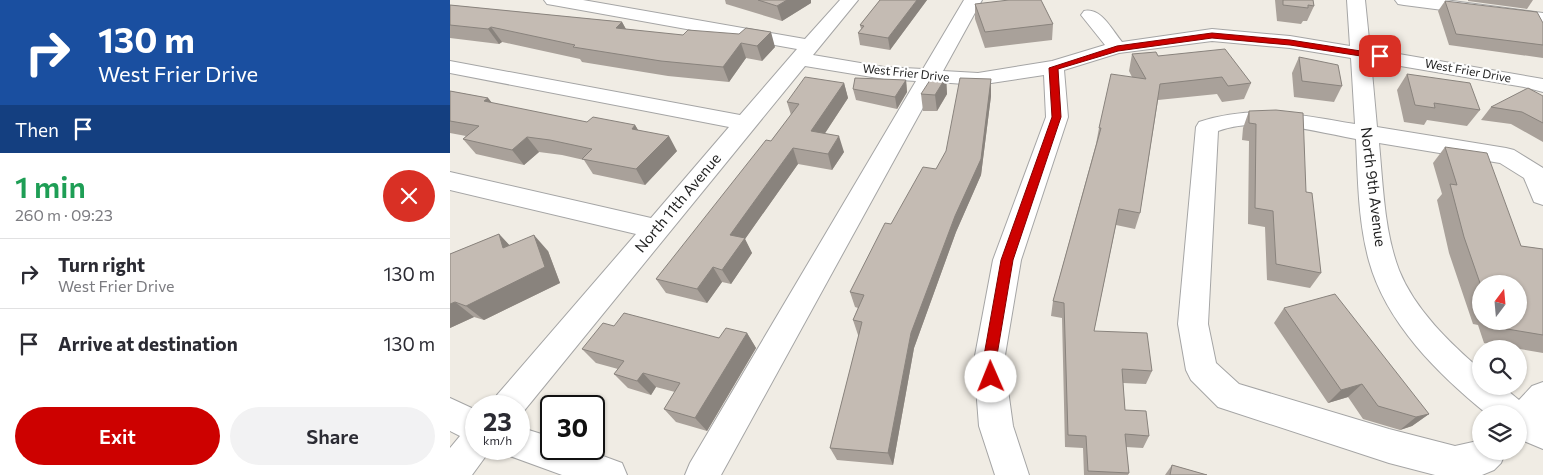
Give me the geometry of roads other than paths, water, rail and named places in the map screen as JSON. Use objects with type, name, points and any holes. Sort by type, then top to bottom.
[{"type":"street","name":"West Frier Drive","points":[[553,0],[805,52],[884,74],[929,78],[978,79],[1054,68],[1117,48],[1212,36],[1290,42],[1543,86]]},
{"type":"street","name":"North 11th Avenue","points":[[517,395],[849,0]]},
{"type":"street","points":[[702,475],[973,0]]},
{"type":"street","name":"North 9th Avenue","points":[[1356,0],[1366,133],[1376,226],[1389,279],[1422,330],[1445,356],[1501,405]]},
{"type":"street","points":[[1404,0],[1543,18]]},
{"type":"street","points":[[1090,15],[1117,48]]},
{"type":"street","points":[[1012,475],[996,426],[989,361],[1007,260],[1057,117],[1054,68]]},
{"type":"street","points":[[454,72],[746,123]]},
{"type":"street","points":[[1472,459],[1455,462],[1388,446],[1229,396],[1202,370],[1193,324],[1207,127],[1219,122],[1260,118],[1506,156],[1534,173],[1543,196]]},
{"type":"street","points":[[450,181],[656,229]]},
{"type":"street","points":[[1527,417],[1543,397]]},
{"type":"street","points":[[450,414],[465,422]]},
{"type":"street","points":[[530,447],[610,475]]},
{"type":"street","points":[[450,475],[465,457]]}]
